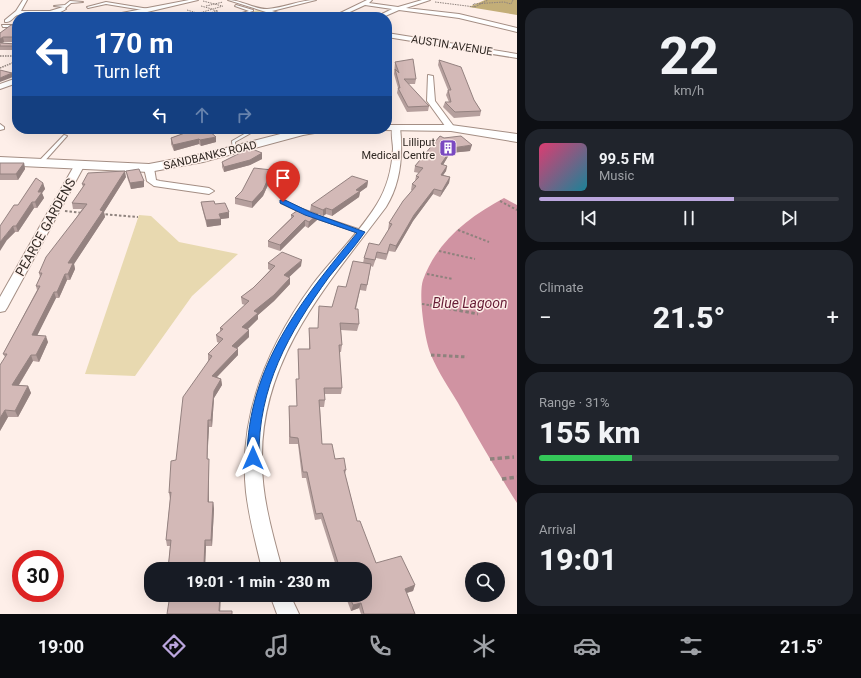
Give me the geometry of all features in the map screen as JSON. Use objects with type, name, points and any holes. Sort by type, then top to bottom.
[{"type":"main road","points":[[392,127],[451,128],[517,138]]},
{"type":"main road","name":"SANDBANKS ROAD","points":[[0,161],[79,166],[149,168],[182,163],[288,134]]},
{"type":"street","points":[[18,12],[23,0]]},
{"type":"street","points":[[140,12],[197,0]]},
{"type":"street","points":[[230,0],[274,12]]},
{"type":"street","points":[[268,10],[314,0]]},
{"type":"street","points":[[343,12],[365,4],[370,0]]},
{"type":"street","points":[[390,12],[428,0]]},
{"type":"street","points":[[365,4],[459,16],[517,30]]},
{"type":"street","points":[[53,12],[64,8]]},
{"type":"street","points":[[1,23],[12,17]]},
{"type":"street","points":[[7,21],[12,23]]},
{"type":"street","name":"AUSTIN AVENUE","points":[[392,36],[517,56]]},
{"type":"street","points":[[430,76],[431,101],[451,128]]},
{"type":"street","points":[[2,92],[12,84]]},
{"type":"street","points":[[270,562],[256,510],[253,434],[259,400],[270,368],[287,334],[316,289],[382,205],[392,183],[397,164],[398,145],[392,130]]},
{"type":"street","name":"PEARCE GARDENS","points":[[0,308],[79,166]]},
{"type":"street","points":[[149,168],[152,182],[157,184],[209,191]]},
{"type":"street","points":[[283,602],[288,614]]},
{"type":"lane","points":[[55,6],[64,8],[70,2],[82,2]]},
{"type":"lane","points":[[88,7],[106,3],[149,10]]},
{"type":"lane","points":[[236,6],[252,10],[245,12]]},
{"type":"lane","points":[[1,23],[12,24]]},
{"type":"lane","points":[[0,125],[3,128],[0,129]]},
{"type":"lane","points":[[234,150],[233,142],[246,134]]},
{"type":"lane","points":[[40,163],[65,136]]},
{"type":"lane","points":[[283,202],[308,214],[362,232]]},
{"type":"path","points":[[197,0],[223,6],[202,12]]},
{"type":"path","points":[[205,7],[230,0]]},
{"type":"path","points":[[428,0],[475,6],[482,2],[504,2],[509,4],[512,3],[513,0]]},
{"type":"path","points":[[475,6],[473,4],[488,0]]},
{"type":"path","points":[[212,9],[218,11],[214,12]]},
{"type":"path","points":[[186,10],[194,12]]},
{"type":"path","points":[[0,56],[12,56]]},
{"type":"path","points":[[0,68],[12,63]]},
{"type":"path","points":[[500,200],[517,210]]},
{"type":"path","points":[[55,210],[85,213]]},
{"type":"path","points":[[100,214],[138,217]]},
{"type":"path","points":[[458,230],[489,242]]},
{"type":"path","points":[[439,251],[475,259]]},
{"type":"path","points":[[427,274],[453,279]]},
{"type":"path","points":[[422,304],[478,314]]},
{"type":"path","points":[[431,355],[467,357]]},
{"type":"path","points":[[490,459],[514,457]]},
{"type":"path","points":[[502,480],[517,477]]},
{"type":"shaded area","points":[[485,0],[517,0],[517,15],[469,7]]},
{"type":"shaded area","points":[[261,9],[270,12],[251,12]]},
{"type":"shaded area","points":[[139,215],[151,216],[179,242],[238,254],[192,296],[135,376],[85,374]]},
{"type":"water","name":"Blue Lagoon","points":[[504,198],[517,205],[517,503],[440,374],[431,355],[425,329],[421,296],[423,280],[429,266],[446,242],[467,222],[491,205]]},
{"type":"building","points":[[12,25],[12,37],[3,37],[0,39],[0,33]]},
{"type":"building","points":[[0,42],[12,44],[12,46],[0,46]]},
{"type":"building","points":[[413,59],[416,79],[404,79],[429,106],[408,107],[398,88],[400,88],[395,69],[399,73],[395,62]]},
{"type":"building","points":[[439,60],[461,67],[474,100],[481,111],[455,112],[445,102],[451,102],[448,90],[451,90]]},
{"type":"building","points":[[0,70],[12,73],[0,78]]},
{"type":"building","points":[[182,134],[213,134],[216,137],[173,145],[171,138]]},
{"type":"building","points":[[440,136],[444,138],[461,136],[472,145],[452,148],[441,164],[447,166],[441,175],[450,177],[442,191],[434,189],[414,215],[396,246],[390,244],[387,254],[377,252],[375,260],[364,258],[369,243],[379,245],[392,224],[389,223],[403,201],[416,186],[412,184],[419,177],[416,176],[423,168],[415,166]]},
{"type":"building","points":[[250,148],[262,153],[250,160],[224,167],[222,162]]},
{"type":"building","points":[[0,163],[24,163],[16,174],[0,174]]},
{"type":"building","points":[[254,168],[272,170],[263,190],[252,202],[235,198],[242,191]]},
{"type":"building","points":[[139,169],[144,181],[130,183],[126,171]]},
{"type":"building","points":[[125,171],[100,210],[103,211],[68,263],[73,263],[68,274],[65,274],[57,292],[54,292],[32,335],[46,336],[36,355],[31,355],[12,385],[28,386],[15,411],[5,410],[0,418],[0,365],[7,354],[3,354],[40,286],[36,286],[42,273],[39,273],[46,257],[87,204],[72,203],[85,184],[82,184],[88,173]]},
{"type":"building","points":[[352,176],[368,181],[356,190],[360,191],[332,210],[326,208],[323,210],[311,205]]},
{"type":"building","points":[[36,178],[43,183],[38,192],[42,192],[35,202],[32,202],[16,226],[13,226],[0,242],[0,226],[14,205],[18,205]]},
{"type":"building","points":[[214,201],[215,204],[225,203],[229,212],[219,214],[221,219],[206,220],[201,202]]},
{"type":"building","points":[[301,208],[318,214],[309,222],[305,220],[280,245],[268,241],[294,216],[291,215]]},
{"type":"building","points":[[282,252],[302,260],[284,275],[290,278],[274,295],[254,311],[258,313],[242,327],[249,330],[232,346],[238,349],[212,376],[221,379],[214,391],[211,420],[208,420],[208,502],[213,502],[211,540],[205,540],[204,562],[169,562],[171,540],[166,540],[171,492],[169,493],[171,461],[176,460],[183,397],[212,356],[208,354],[223,339],[216,335],[223,329],[220,328],[249,301],[241,297],[253,288],[275,266],[268,263]]},
{"type":"building","points":[[353,261],[371,264],[367,285],[361,284],[355,309],[358,309],[359,324],[340,323],[342,345],[339,345],[342,388],[324,388],[325,400],[319,400],[322,444],[332,444],[335,459],[344,458],[346,470],[344,470],[357,521],[360,521],[376,563],[401,556],[415,585],[405,589],[415,614],[364,614],[361,603],[353,605],[352,602],[372,602],[372,562],[338,562],[322,513],[316,514],[307,472],[303,472],[298,438],[290,437],[289,406],[297,406],[296,379],[299,379],[298,349],[310,349],[309,328],[318,328],[319,306],[332,307],[338,286],[346,287]]},
{"type":"building","points":[[169,602],[220,602],[219,611],[232,611],[232,614],[167,614]]},
{"type":"place","name":"Lilliput Medical Centre","points":[[448,148]]},
{"type":"route","points":[[253,458],[253,434],[259,400],[270,368],[287,334],[316,289],[362,232],[308,214],[283,202]]}]
